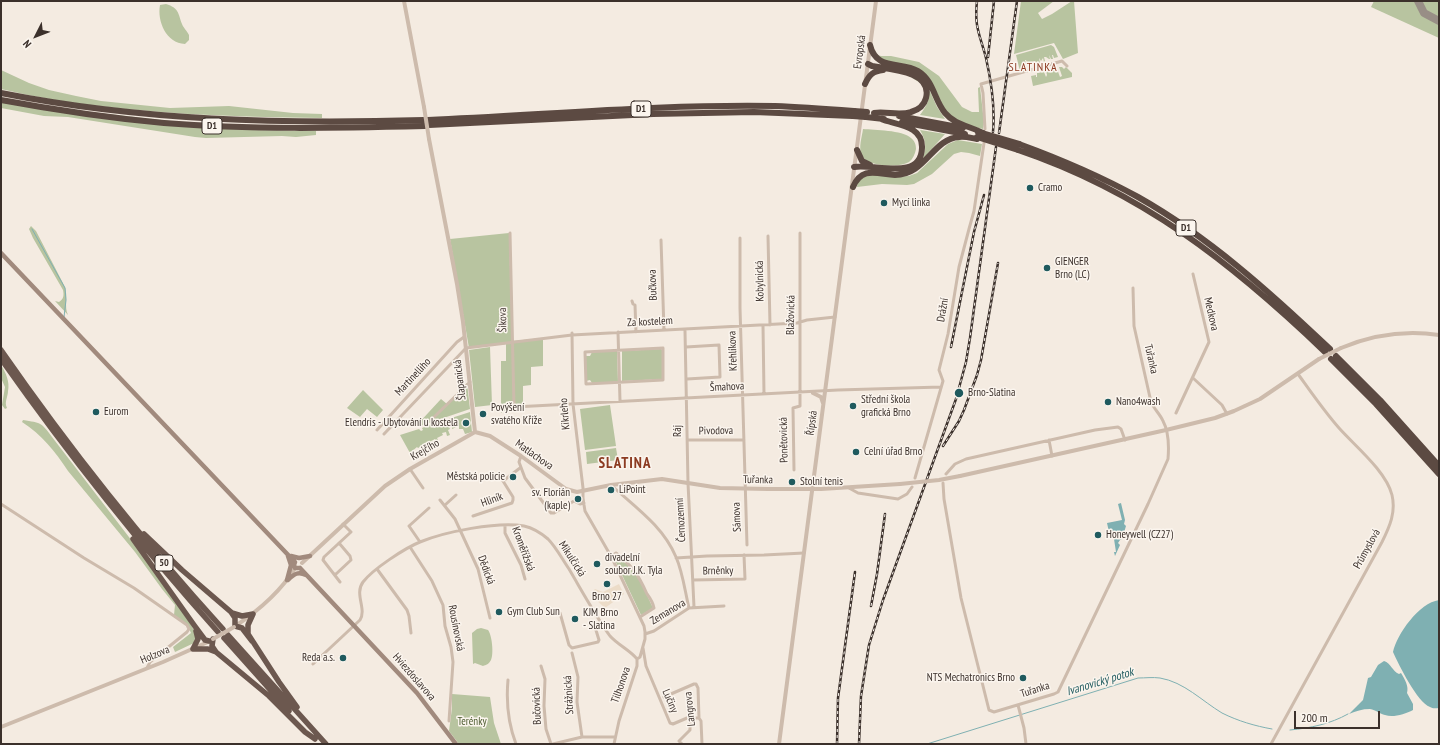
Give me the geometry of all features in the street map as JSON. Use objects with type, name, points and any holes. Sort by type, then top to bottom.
[{"type":"highway","points":[[870,45],[872,52],[877,58],[890,66],[911,74],[921,80],[926,89],[925,100],[921,107],[909,112],[874,113]]},
{"type":"highway","points":[[868,64],[908,67],[921,73],[931,86],[946,114],[958,123],[980,134]]},
{"type":"highway","points":[[865,84],[874,72],[890,66]]},
{"type":"highway","name":"D1","points":[[1,93],[34,100],[100,109],[196,118],[252,121],[427,123]]},
{"type":"highway","name":"D1","points":[[1,100],[97,115],[162,123],[291,128],[653,114],[754,112],[874,113],[929,121],[980,134],[1054,157],[1091,173],[1139,198],[1206,242],[1279,302],[1327,351]]},
{"type":"highway","name":"D1","points":[[867,114],[881,119],[980,134],[986,142],[1019,147]]},
{"type":"highway","points":[[853,187],[856,180],[862,174],[875,170],[906,168],[916,162],[922,152],[921,140],[914,131],[905,125],[881,119]]},
{"type":"highway","points":[[854,167],[861,166],[897,174],[909,172],[920,166],[939,146],[949,140],[980,134]]},
{"type":"highway","points":[[857,150],[862,161],[875,170]]},
{"type":"highway","name":"50","points":[[1,350],[106,497],[110,510],[162,579],[205,640],[212,640]]},
{"type":"highway","points":[[1439,466],[1380,400],[1334,357],[1439,474]]},
{"type":"highway","name":"50","points":[[1,360],[68,452],[106,497],[165,572],[220,630]]},
{"type":"highway","name":"50","points":[[106,497],[123,509],[148,538],[230,612],[235,618],[235,627]]},
{"type":"highway","points":[[230,612],[238,616],[252,614],[248,629],[252,641]]},
{"type":"highway","name":"50","points":[[193,649],[198,639],[198,634],[194,625]]},
{"type":"highway","points":[[235,627],[238,626],[242,628],[279,682],[312,724],[319,744]]},
{"type":"highway","points":[[226,636],[317,737],[326,744]]},
{"type":"highway","points":[[212,640],[212,646],[216,652],[269,696],[305,732],[317,737]]},
{"type":"highway","points":[[193,649],[208,649],[216,652]]},
{"type":"main road","points":[[1,253],[286,552],[295,562],[294,565],[299,566]]},
{"type":"main road","points":[[286,552],[299,558],[310,556]]},
{"type":"main road","points":[[286,552],[291,565],[287,580]]},
{"type":"main road","name":"Hviezdoslavova","points":[[299,566],[417,693],[456,744]]},
{"type":"main road","points":[[287,580],[298,573],[310,577]]},
{"type":"street","name":"Šlapanická","points":[[404,1],[457,284],[466,348],[475,432]]},
{"type":"street","name":"Evropská","points":[[862,105],[876,1]]},
{"type":"street","points":[[980,134],[983,94],[981,84],[1062,61],[1067,66]]},
{"type":"street","name":"Řípská","points":[[779,744],[834,317],[853,187],[862,105]]},
{"type":"street","name":"Drážní","points":[[915,478],[943,381],[939,370],[948,334],[959,266],[968,228],[974,211],[986,142]]},
{"type":"street","name":"Blažovická","points":[[800,232],[800,392]]},
{"type":"street","name":"Šikova","points":[[510,233],[514,407]]},
{"type":"street","name":"Kobylnická","points":[[768,236],[770,325]]},
{"type":"street","points":[[795,237],[800,237]]},
{"type":"street","name":"Křehlíkova","points":[[740,238],[745,489]]},
{"type":"street","name":"Bučkova","points":[[660,240],[664,330]]},
{"type":"street","name":"Medkova","points":[[1176,412],[1209,342],[1193,274]]},
{"type":"street","name":"Tuřanka","points":[[943,483],[944,499],[961,598],[988,708],[990,711],[994,712],[1052,695],[1059,690],[1166,465],[1168,441],[1166,430],[1163,420],[1154,409],[1151,402],[1134,326],[1133,288]]},
{"type":"street","points":[[632,301],[635,305],[636,332]]},
{"type":"street","name":"Za kostelem","points":[[466,348],[572,334],[770,325],[800,323],[807,320],[834,317]]},
{"type":"street","points":[[763,325],[764,394]]},
{"type":"street","name":"Ráj","points":[[685,331],[688,483]]},
{"type":"street","points":[[618,332],[620,401]]},
{"type":"street","points":[[1166,430],[1209,420],[1227,414],[1260,399],[1319,360],[1341,348],[1368,338],[1414,333],[1439,335]]},
{"type":"street","name":"Kikrleho","points":[[572,334],[573,404],[585,511],[611,557],[640,617],[646,634]]},
{"type":"street","name":"Martinelliho","points":[[377,430],[457,342],[464,337]]},
{"type":"street","points":[[686,347],[719,345],[720,377],[687,379]]},
{"type":"street","points":[[384,434],[466,348]]},
{"type":"street","points":[[663,348],[663,380],[619,383],[586,384],[585,352],[663,348]]},
{"type":"street","name":"Průmyslová","points":[[1271,744],[1382,542],[1390,525],[1393,509],[1390,490],[1384,478],[1335,423],[1298,374]]},
{"type":"street","points":[[1193,378],[1222,405],[1227,414]]},
{"type":"street","points":[[431,420],[470,382]]},
{"type":"street","name":"Šmahova","points":[[514,407],[800,392],[813,393],[825,391],[941,387]]},
{"type":"street","name":"Ponětovická","points":[[794,470],[793,408],[800,406],[800,392]]},
{"type":"street","points":[[813,393],[821,397],[823,404]]},
{"type":"street","points":[[946,474],[956,464],[966,460],[1095,430],[1116,427],[1121,429],[1125,440]]},
{"type":"street","name":"Tuřanka","points":[[583,492],[610,485],[662,480],[720,488],[745,489],[812,489],[934,481],[1166,430]]},
{"type":"street","name":"Matlachova","points":[[475,432],[490,436],[571,492],[583,492]]},
{"type":"street","name":"Krejčího","points":[[343,524],[385,486],[410,469],[475,432]]},
{"type":"street","name":"Pivodova","points":[[687,440],[744,440]]},
{"type":"street","points":[[1049,440],[1052,456]]},
{"type":"street","points":[[521,456],[519,462],[520,468],[533,489],[551,513],[554,513],[574,501],[580,504],[584,503]]},
{"type":"street","name":"Hliník","points":[[473,516],[512,502],[513,497],[503,481],[520,468]]},
{"type":"street","points":[[410,469],[423,488]]},
{"type":"street","name":"Černozemní","points":[[688,483],[694,607]]},
{"type":"street","name":"Černozemní","points":[[610,485],[652,521],[667,542],[676,558],[689,608]]},
{"type":"street","points":[[847,487],[858,493],[897,499],[905,496],[911,488]]},
{"type":"street","name":"Sámova","points":[[745,489],[747,545]]},
{"type":"street","points":[[445,505],[456,495]]},
{"type":"street","points":[[440,500],[455,519],[460,530]]},
{"type":"street","points":[[1,504],[84,558],[134,588],[185,623],[188,632],[150,662],[147,668]]},
{"type":"street","points":[[420,542],[409,526],[429,508]]},
{"type":"street","points":[[340,582],[323,562],[323,558],[351,532],[343,524]]},
{"type":"street","name":"Holzova","points":[[1,727],[193,649],[235,627],[276,593],[299,566],[343,524]]},
{"type":"street","name":"Mikulčická","points":[[354,626],[362,617],[359,594],[363,582],[377,569],[410,547],[420,542],[460,530],[505,526],[525,526],[534,529],[548,539],[561,557],[601,623],[615,642],[637,659]]},
{"type":"street","name":"Kroměřížská","points":[[505,526],[505,533],[521,565],[525,579]]},
{"type":"street","name":"Dědická","points":[[460,530],[478,569],[490,618]]},
{"type":"street","points":[[334,574],[336,574],[351,560],[350,556],[338,543]]},
{"type":"street","name":"Rousínovská","points":[[410,547],[432,582],[443,605],[445,626],[451,647],[453,662],[449,721]]},
{"type":"street","points":[[611,557],[616,553],[635,570],[653,606],[652,610],[640,617]]},
{"type":"street","name":"Brněnky","points":[[692,556],[804,553]]},
{"type":"street","name":"Brněnky","points":[[693,580],[745,579],[744,555]]},
{"type":"street","name":"Černozemní","points":[[676,558],[692,556]]},
{"type":"street","points":[[377,569],[407,610],[411,633]]},
{"type":"street","name":"Zemanova","points":[[646,634],[654,631],[689,608],[724,606]]},
{"type":"street","points":[[560,613],[569,645],[572,648],[598,641],[595,628],[601,623]]},
{"type":"street","points":[[313,664],[354,626]]},
{"type":"street","name":"Tilhonova","points":[[614,744],[619,721],[637,666],[637,659],[640,657],[646,634]]},
{"type":"street","name":"Lučiny","points":[[643,648],[646,666],[670,723],[673,724],[687,718],[699,718]]},
{"type":"street","name":"Strážnická","points":[[572,653],[578,677],[577,702],[582,737]]},
{"type":"street","name":"Bučovická","points":[[541,666],[545,679],[544,706],[546,729],[552,744]]},
{"type":"street","points":[[637,666],[646,666]]},
{"type":"street","points":[[508,680],[506,697],[508,716],[516,744]]},
{"type":"street","name":"Langrova","points":[[664,696],[696,684],[698,688],[702,744]]},
{"type":"street","points":[[1018,705],[1024,728],[1026,744]]},
{"type":"street","name":"Lučiny","points":[[682,744],[679,741],[690,730],[690,719]]},
{"type":"street","points":[[552,744],[582,737],[615,737]]},
{"type":"green space","points":[[1021,1],[1054,1],[1038,13],[1042,19],[1074,1],[1078,53],[1063,59],[1054,43],[1014,54]]},
{"type":"green space","points":[[1374,1],[1439,1],[1439,38],[1371,7]]},
{"type":"green space","points":[[166,4],[176,9],[189,35],[189,40],[185,44],[178,43],[173,40],[164,30],[159,11],[160,5]]},
{"type":"green space","points":[[1051,45],[1054,47],[1058,57],[1054,58],[1052,55],[1053,59],[1051,59],[1049,55],[1050,59],[1044,57],[1044,62],[1043,58],[1041,61],[1039,58],[1040,63],[1038,61],[1036,63],[1035,61],[1031,62],[1032,65],[1030,65],[1030,63],[1028,65],[1025,60],[1026,64],[1023,66],[1024,70],[1020,71],[1016,55]]},
{"type":"green space","points":[[874,49],[878,55],[881,56],[891,56],[919,62],[939,76],[962,107],[972,112],[979,112],[978,88],[980,87],[984,122],[983,129],[966,125],[950,116],[937,93],[879,58]]},
{"type":"green space","points":[[1059,67],[1064,69],[1066,67],[1072,73],[1072,77],[1033,86],[1031,76],[1036,75],[1037,77],[1037,73],[1044,72],[1046,77],[1046,71],[1048,72],[1057,69],[1060,77],[1062,76]]},
{"type":"green space","points":[[1,70],[29,83],[49,90],[101,101],[170,108],[229,106],[293,113],[322,114],[322,118],[188,114],[88,105],[1,89]]},
{"type":"green space","points":[[928,87],[937,107],[945,119],[920,115],[928,102]]},
{"type":"green space","points":[[1,102],[251,130],[316,131],[316,135],[296,137],[195,137],[68,117],[44,116],[1,108]]},
{"type":"green space","points":[[863,129],[888,131],[907,135],[912,139],[915,145],[916,149],[914,156],[909,162],[891,166],[865,160],[860,150]]},
{"type":"green space","points":[[920,130],[945,134],[922,160],[925,152],[925,145],[924,137]]},
{"type":"green space","points":[[958,140],[982,144],[980,156],[961,152],[954,154],[932,174],[914,184],[882,184],[857,187],[858,180],[869,174],[897,177],[909,176],[917,173],[948,144]]},
{"type":"green space","points":[[31,226],[36,231],[65,287],[66,309],[68,315],[55,301],[59,302],[62,300],[63,290],[33,238],[29,229]]},
{"type":"green space","points":[[509,233],[512,341],[543,338],[543,366],[531,367],[531,385],[523,386],[523,405],[513,406],[501,413],[501,361],[506,361],[506,344],[469,348],[450,239]]},
{"type":"green space","points":[[490,347],[492,405],[475,407],[469,350]]},
{"type":"green space","points":[[661,349],[663,379],[622,381],[622,351]]},
{"type":"green space","points":[[617,351],[618,382],[592,383],[590,380],[586,381],[586,356],[590,356],[592,352]]},
{"type":"green space","points":[[1,365],[8,381],[6,402],[7,408],[5,409],[2,405],[5,387],[1,378]]},
{"type":"green space","points":[[467,383],[470,409],[417,427],[416,426],[441,399],[447,404]]},
{"type":"green space","points":[[363,390],[383,410],[377,417],[367,409],[360,417],[347,408]]},
{"type":"green space","points":[[610,405],[616,446],[585,450],[580,409]]},
{"type":"green space","points":[[470,412],[472,432],[465,434],[463,429],[459,429],[459,426],[452,429],[452,427],[449,427],[450,429],[448,430],[450,435],[447,436],[446,432],[442,433],[443,435],[437,438],[438,440],[436,441],[435,439],[418,448],[417,447],[410,453],[400,435],[419,429],[421,431],[423,430],[422,428],[432,424],[434,428],[438,426],[436,423]]},
{"type":"green space","points":[[23,420],[40,424],[45,428],[132,541],[190,623],[196,634],[194,643],[175,652],[173,647],[191,633],[187,624],[174,615],[175,605],[135,552],[68,471],[53,450],[36,432],[22,422]]},
{"type":"green space","points":[[616,448],[618,460],[587,464],[586,452]]},
{"type":"green space","points":[[620,556],[637,574],[653,608],[641,615],[614,558]]},
{"type":"green space","points":[[481,628],[488,630],[492,649],[491,660],[483,666],[475,663],[473,664],[472,633]]},
{"type":"green space","name":"Terénky","points":[[452,694],[490,697],[494,723],[501,744],[459,744],[449,731]]},
{"type":"shaded area","points":[[619,584],[624,594],[605,608],[593,597],[592,592],[595,589],[603,592]]},
{"type":"water","points":[[1121,503],[1125,520],[1124,524],[1126,526],[1122,539],[1118,543],[1120,545],[1115,556],[1114,552],[1116,552],[1114,538],[1117,537],[1116,534],[1118,531],[1109,532],[1107,523],[1122,520],[1118,504]]},
{"type":"water","points":[[1439,600],[1439,708],[1431,708],[1425,704],[1414,691],[1393,652],[1399,637],[1410,620],[1431,602]]},
{"type":"water","points":[[1384,661],[1388,663],[1397,673],[1401,673],[1406,683],[1407,693],[1413,704],[1413,710],[1395,716],[1388,716],[1370,709],[1359,710],[1349,714],[1363,700],[1368,678],[1371,677],[1378,665]]},
{"type":"waterway","points":[[32,229],[65,288],[66,300],[64,317]]},
{"type":"waterway","name":"Ivanovický potok","points":[[927,744],[1138,678],[1157,678],[1177,683],[1228,716],[1247,723],[1272,729]]},
{"type":"waterway","name":"Ivanovický potok","points":[[1290,730],[1320,725],[1348,714]]},
{"type":"taxiway","points":[[1418,1],[1424,13],[1439,21]]},
{"type":"railway","points":[[977,1],[976,18],[991,85],[993,132]]},
{"type":"railway","points":[[988,57],[994,1]]},
{"type":"railway","points":[[999,133],[1017,1]]},
{"type":"railway","points":[[859,744],[861,696],[869,645],[883,600],[956,399],[966,362],[996,147]]},
{"type":"railway","points":[[951,347],[974,232],[984,195]]},
{"type":"railway","points":[[943,446],[959,421],[977,375],[998,263]]},
{"type":"railway","points":[[871,606],[885,514]]},
{"type":"railway","points":[[837,744],[838,698],[855,572]]},
{"type":"place","name":"Cramo","points":[[1030,188]]},
{"type":"place","name":"Mycí linka","points":[[884,203]]},
{"type":"place","name":"GIENGER Brno (LC)","points":[[1047,268]]},
{"type":"place","name":"Brno-Slatina","points":[[959,393]]},
{"type":"place","name":"Nano4wash","points":[[1108,402]]},
{"type":"place","name":"Střední škola grafická Brno","points":[[853,406]]},
{"type":"place","name":"Eurom","points":[[96,412]]},
{"type":"place","name":"Povýšení svatého Kříže","points":[[483,414]]},
{"type":"place","name":"Elendris - Ubytování u kostela","points":[[466,423]]},
{"type":"place","name":"Celní úřad Brno","points":[[856,452]]},
{"type":"place","name":"Městská policie","points":[[513,477]]},
{"type":"place","name":"Stolní tenis","points":[[792,482]]},
{"type":"place","name":"LiPoint","points":[[611,490]]},
{"type":"place","name":"sv. Florián (kaple)","points":[[578,499]]},
{"type":"place","name":"Honeywell (CZ27)","points":[[1098,535]]},
{"type":"place","name":"divadelní soubor J.K. Tyla","points":[[597,564]]},
{"type":"place","name":"Brno 27","points":[[607,584]]},
{"type":"place","name":"Gym Club Sun","points":[[499,612]]},
{"type":"place","name":"KJM Brno - Slatina","points":[[575,619]]},
{"type":"place","name":"Reda a.s.","points":[[343,658]]},
{"type":"place","name":"NTS Mechatronics Brno","points":[[1023,678]]},
{"type":"district","name":"SLATINKA","points":[[1033,68]]},
{"type":"district","name":"SLATINA","points":[[625,464]]}]
